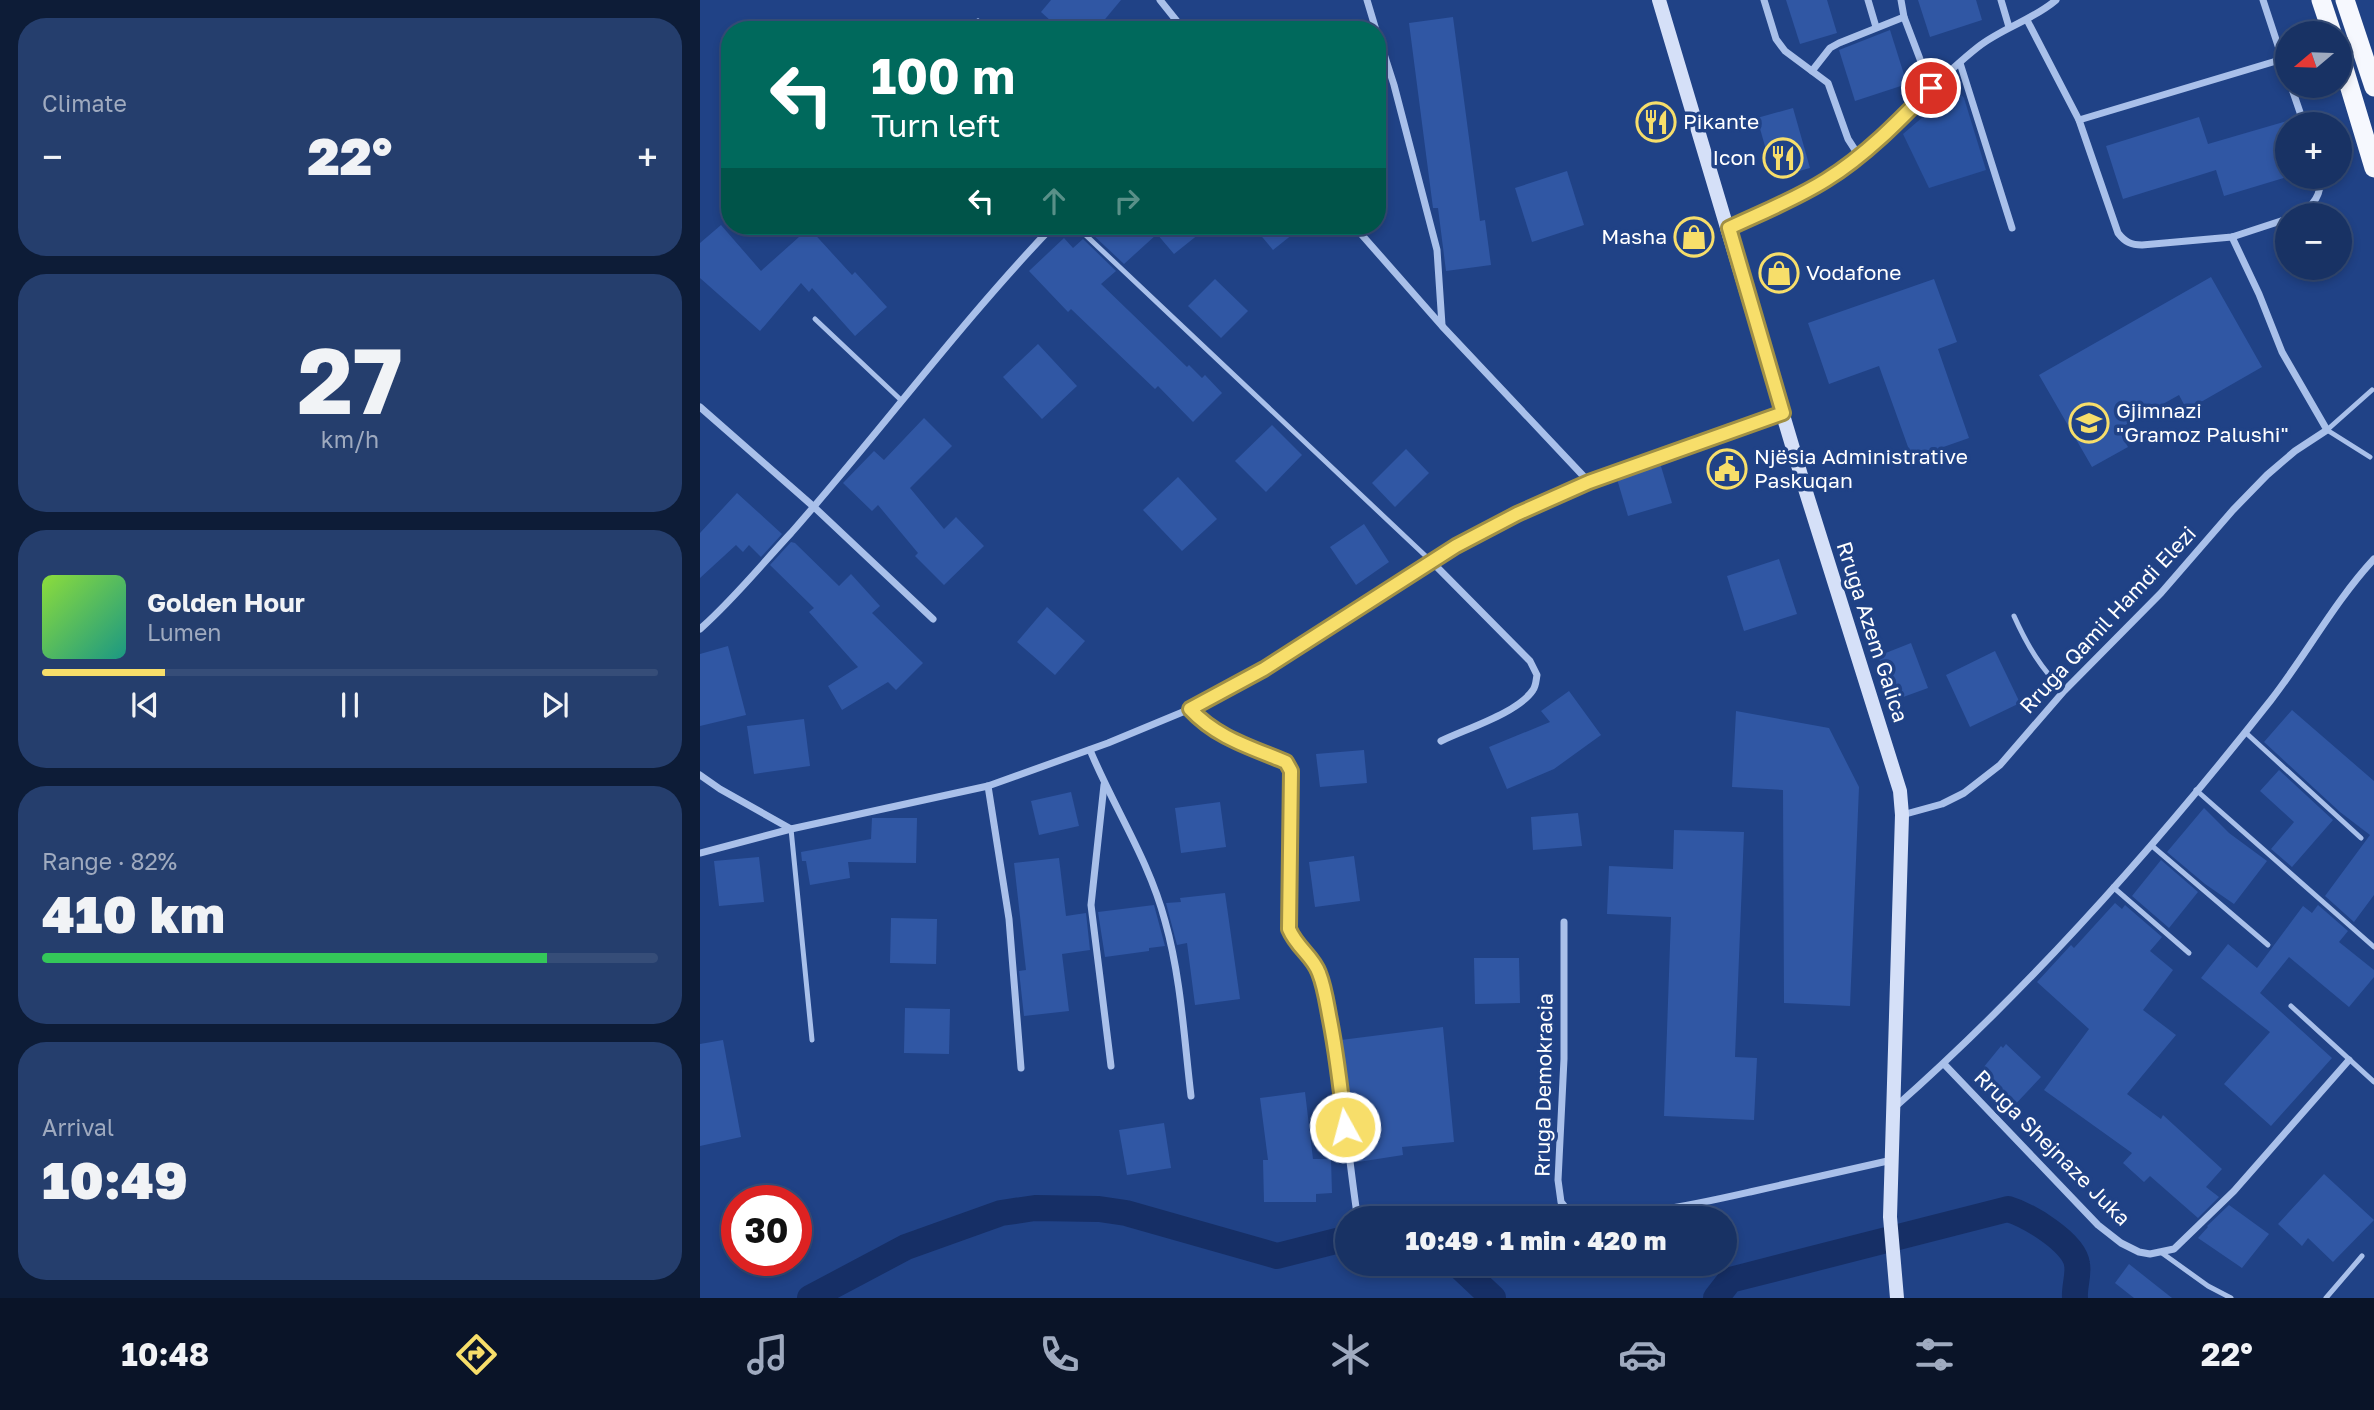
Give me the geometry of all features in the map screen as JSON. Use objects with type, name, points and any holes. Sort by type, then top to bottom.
[{"type":"highway","points":[[2321,0],[2328,21]]},
{"type":"highway","points":[[2345,0],[2374,87]]},
{"type":"highway","points":[[2352,95],[2374,168]]},
{"type":"main road","name":"Rruga Azem Galica","points":[[1659,0],[1729,228],[1805,492],[1895,772],[1902,815],[1890,1217],[1897,1298]]},
{"type":"street","points":[[1160,0],[1177,21]]},
{"type":"street","points":[[1367,0],[1374,21]]},
{"type":"street","points":[[1764,0],[1776,38],[1785,51],[1828,83],[1848,139],[1859,156]]},
{"type":"street","points":[[1868,0],[1876,27]]},
{"type":"street","points":[[1901,0],[1904,17],[1931,88]]},
{"type":"street","points":[[2001,0],[2009,27]]},
{"type":"street","points":[[1729,228],[1825,181],[1859,156],[1979,46],[2009,27],[2027,20],[2056,0]]},
{"type":"street","points":[[2263,0],[2275,35]]},
{"type":"street","points":[[1812,71],[1830,48],[1904,17]]},
{"type":"street","points":[[2027,20],[2079,120],[2118,233],[2123,240],[2131,245],[2142,245],[2232,237],[2275,223]]},
{"type":"street","points":[[1386,60],[1437,250],[1442,326]]},
{"type":"street","points":[[2079,120],[2275,61]]},
{"type":"street","points":[[1960,63],[2012,228]]},
{"type":"street","points":[[700,629],[719,612],[814,507],[1010,271],[1044,235]]},
{"type":"street","points":[[1362,235],[1442,326],[1589,482]]},
{"type":"street","points":[[2232,237],[2282,352],[2327,430]]},
{"type":"street","points":[[700,407],[814,507],[933,619]]},
{"type":"street","points":[[700,853],[791,829],[988,786],[1090,750],[1190,709],[1264,669],[1456,546],[1517,514],[1589,482],[1783,413]]},
{"type":"street","name":"Rruga Qamil Hamdi Elezi","points":[[1902,815],[1942,804],[1964,793],[2000,765],[2064,691],[2161,593],[2267,475],[2295,451],[2327,430]]},
{"type":"street","name":"Rruga Shejnaze Juka","points":[[1894,1108],[1944,1064],[2151,845],[2272,699],[2374,559]]},
{"type":"street","points":[[1432,562],[1530,661],[1537,675],[1534,688],[1525,699],[1503,713],[1441,741]]},
{"type":"street","points":[[1190,709],[1220,736],[1286,762],[1291,771],[1289,929],[1295,942],[1319,971],[1325,990],[1337,1055],[1356,1206]]},
{"type":"street","points":[[1090,750],[1104,784],[1145,863],[1165,921],[1176,973],[1191,1096]]},
{"type":"street","points":[[700,775],[791,829]]},
{"type":"street","points":[[1104,784],[1091,905],[1111,1066]]},
{"type":"street","points":[[988,786],[1009,919],[1021,1068]]},
{"type":"street","name":"Rruga Demokracia","points":[[1564,922],[1564,1059],[1558,1180],[1561,1202],[1569,1212],[1584,1214],[1650,1211],[1696,1204],[1892,1160]]},
{"type":"street","points":[[2162,1253],[2174,1249],[2185,1240],[2234,1191],[2349,1060]]},
{"type":"street","name":"Rruga Shejnaze Juka","points":[[1944,1064],[2098,1225],[2121,1243],[2139,1252],[2162,1253]]},
{"type":"lane","points":[[1086,235],[1432,562]]},
{"type":"lane","points":[[816,319],[902,401]]},
{"type":"lane","points":[[2370,457],[2327,430],[2372,390]]},
{"type":"lane","points":[[2014,617],[2046,674],[2064,691]]},
{"type":"lane","points":[[2245,732],[2361,838]]},
{"type":"lane","points":[[2196,790],[2374,947]]},
{"type":"lane","points":[[791,829],[812,1040]]},
{"type":"lane","points":[[2151,845],[2268,945]]},
{"type":"lane","points":[[2113,887],[2189,953]]},
{"type":"lane","points":[[2291,1006],[2374,1082]]},
{"type":"lane","points":[[2162,1253],[2208,1286],[2231,1298]]},
{"type":"lane","points":[[2326,1298],[2362,1256]]},
{"type":"shaded area","points":[[1952,92],[1959,92],[1964,98],[1986,170],[1929,188],[1903,134]]},
{"type":"building","points":[[1051,0],[1121,0],[1104,21],[1051,21],[1041,12]]},
{"type":"building","points":[[1786,0],[1827,0],[1837,33],[1800,44]]},
{"type":"building","points":[[1918,0],[1976,0],[1982,20],[1930,37]]},
{"type":"building","points":[[1453,17],[1480,221],[1485,220],[1491,265],[1446,271],[1438,208],[1433,208],[1409,23]]},
{"type":"building","points":[[1890,30],[1907,84],[1855,101],[1839,50]]},
{"type":"building","points":[[1793,108],[1810,168],[1774,178],[1757,118]]},
{"type":"building","points":[[2199,117],[2208,144],[2275,124],[2275,181],[2224,196],[2216,170],[2123,199],[2106,146]]},
{"type":"building","points":[[1567,171],[1584,225],[1532,242],[1515,188]]},
{"type":"building","points":[[721,225],[721,235],[730,235],[761,271],[801,235],[815,235],[852,275],[855,272],[887,307],[855,336],[812,288],[809,292],[801,283],[760,331],[700,278],[700,243]]},
{"type":"building","points":[[1093,235],[1156,235],[1124,264]]},
{"type":"building","points":[[1158,235],[1198,235],[1174,254]]},
{"type":"building","points":[[1260,235],[1292,235],[1273,250]]},
{"type":"building","points":[[1064,238],[1073,248],[1083,239],[1116,271],[1101,284],[1187,367],[1189,365],[1202,378],[1205,375],[1222,393],[1193,422],[1158,386],[1155,389],[1071,309],[1068,312],[1029,271]]},
{"type":"building","points":[[2211,277],[2262,367],[2187,410],[2179,395],[2118,429],[2128,447],[2092,467],[2039,375]]},
{"type":"building","points":[[1215,279],[1248,311],[1221,338],[1188,306]]},
{"type":"building","points":[[1934,279],[1957,342],[1938,349],[1969,438],[1912,458],[1879,366],[1829,384],[1808,323]]},
{"type":"building","points":[[1038,344],[1077,386],[1042,419],[1003,377]]},
{"type":"building","points":[[924,418],[952,446],[910,488],[944,529],[956,517],[984,546],[944,585],[915,556],[918,553],[878,505],[872,511],[843,483],[874,451],[884,460]]},
{"type":"building","points":[[1272,425],[1302,455],[1266,492],[1235,461]]},
{"type":"building","points":[[1406,449],[1429,473],[1395,507],[1372,483]]},
{"type":"building","points":[[1660,463],[1672,503],[1628,516],[1617,479]]},
{"type":"building","points":[[1178,477],[1217,519],[1182,551],[1143,510]]},
{"type":"building","points":[[737,493],[782,534],[761,557],[749,545],[743,552],[736,545],[700,578],[700,533]]},
{"type":"building","points":[[1364,524],[1389,562],[1356,585],[1330,547]]},
{"type":"building","points":[[791,542],[839,586],[851,574],[880,606],[872,613],[923,663],[896,690],[888,682],[842,710],[828,686],[858,667],[809,612],[814,608],[770,565]]},
{"type":"building","points":[[1779,559],[1797,614],[1744,631],[1727,576]]},
{"type":"building","points":[[1047,607],[1085,641],[1055,675],[1017,642]]},
{"type":"building","points":[[1911,643],[1928,688],[1895,700],[1878,656]]},
{"type":"building","points":[[728,646],[746,715],[700,726],[700,654]]},
{"type":"building","points":[[1995,651],[2020,703],[1970,727],[1946,675]]},
{"type":"building","points":[[1569,691],[1601,735],[1554,769],[1507,789],[1489,747],[1550,722],[1541,711]]},
{"type":"building","points":[[2292,710],[2374,781],[2374,895],[2354,922],[2325,896],[2370,835],[2340,812],[2264,742]]},
{"type":"building","points":[[1736,711],[1829,728],[1859,787],[1850,1006],[1784,1003],[1783,790],[1732,787]]},
{"type":"building","points":[[804,719],[810,766],[754,774],[747,726]]},
{"type":"building","points":[[1364,750],[1367,783],[1320,787],[1316,754]]},
{"type":"building","points":[[2279,770],[2333,820],[2292,867],[2271,849],[2294,822],[2260,791]]},
{"type":"building","points":[[1071,792],[1079,826],[1039,835],[1031,801]]},
{"type":"building","points":[[1220,802],[1226,847],[1181,853],[1175,808]]},
{"type":"building","points":[[2204,808],[2229,833],[2267,861],[2234,904],[2167,852]]},
{"type":"building","points":[[1578,813],[1582,846],[1533,850],[1531,817]]},
{"type":"building","points":[[872,818],[917,818],[916,863],[848,862],[850,878],[810,885],[806,861],[802,861],[801,852],[871,839]]},
{"type":"building","points":[[1674,830],[1744,832],[1735,1057],[1757,1058],[1754,1120],[1664,1116],[1671,917],[1607,914],[1609,866],[1673,869]]},
{"type":"building","points":[[1354,856],[1360,901],[1315,907],[1309,862]]},
{"type":"building","points":[[759,857],[764,902],[719,906],[714,861]]},
{"type":"building","points":[[1059,858],[1066,916],[1086,913],[1090,950],[1062,954],[1069,1011],[1024,1016],[1019,971],[1026,970],[1014,863]]},
{"type":"building","points":[[2161,860],[2198,892],[2169,928],[2132,896]]},
{"type":"building","points":[[1225,893],[1240,999],[1195,1005],[1187,943],[1177,945],[1166,903],[1181,902],[1180,898]]},
{"type":"building","points":[[2115,903],[2122,909],[2125,905],[2162,937],[2150,951],[2173,970],[2143,1010],[2176,1035],[2127,1094],[2161,1119],[2163,1115],[2222,1169],[2206,1187],[2219,1197],[2198,1218],[2150,1176],[2144,1182],[2123,1163],[2132,1153],[2044,1090],[2089,1029],[2037,982],[2071,945],[2074,948]]},
{"type":"building","points":[[1154,905],[1165,946],[1105,957],[1098,912]]},
{"type":"building","points":[[2318,905],[2348,931],[2339,942],[2374,970],[2374,977],[2349,1007],[2289,957],[2260,993],[2332,1058],[2271,1126],[2224,1084],[2270,1032],[2201,978],[2228,944],[2257,968],[2303,906],[2312,913]]},
{"type":"building","points":[[891,918],[937,919],[936,964],[890,963]]},
{"type":"building","points":[[1474,958],[1519,958],[1520,1003],[1475,1004]]},
{"type":"building","points":[[905,1008],[950,1009],[949,1054],[904,1053]]},
{"type":"building","points":[[1443,1027],[1454,1142],[1402,1147],[1403,1155],[1358,1162],[1341,1040]]},
{"type":"building","points":[[723,1040],[741,1137],[700,1146],[700,1044]]},
{"type":"building","points":[[2006,1044],[2041,1077],[2009,1111],[1974,1079],[2001,1046],[2003,1048]]},
{"type":"building","points":[[1305,1092],[1313,1159],[1331,1159],[1332,1193],[1316,1194],[1316,1202],[1264,1202],[1263,1160],[1268,1160],[1260,1098]]},
{"type":"building","points":[[1164,1123],[1171,1168],[1127,1175],[1119,1130]]},
{"type":"building","points":[[2324,1174],[2374,1220],[2333,1262],[2308,1238],[2302,1246],[2278,1224]]},
{"type":"building","points":[[2229,1205],[2269,1234],[2242,1268],[2198,1238]]},
{"type":"building","points":[[2129,1264],[2172,1298],[2134,1298],[2115,1283]]},
{"type":"waterway","points":[[810,1298],[906,1247],[1001,1213],[1035,1208],[1099,1209],[1126,1213],[1277,1256],[1335,1241]]},
{"type":"waterway","points":[[1716,1298],[1730,1280],[2008,1209],[2038,1223],[2068,1247],[2077,1264],[2075,1298]]},
{"type":"waterway","points":[[1470,1276],[1493,1298]]},
{"type":"place","name":"Pikante","points":[[1656,122]]},
{"type":"place","name":"Icon","points":[[1783,158]]},
{"type":"place","name":"Masha","points":[[1694,237]]},
{"type":"place","name":"Vodafone","points":[[1779,273]]},
{"type":"place","name":"Gjimnazi \"Gramoz Palushi\"","points":[[2089,423]]},
{"type":"place","name":"Njësia Administrative Paskuqan","points":[[1727,469]]},
{"type":"route","points":[[1345,1127],[1337,1055],[1325,990],[1319,971],[1295,942],[1289,929],[1291,771],[1286,762],[1220,736],[1190,709],[1264,669],[1456,546],[1517,514],[1589,482],[1783,413],[1729,228],[1825,181],[1859,156],[1931,88]]}]
